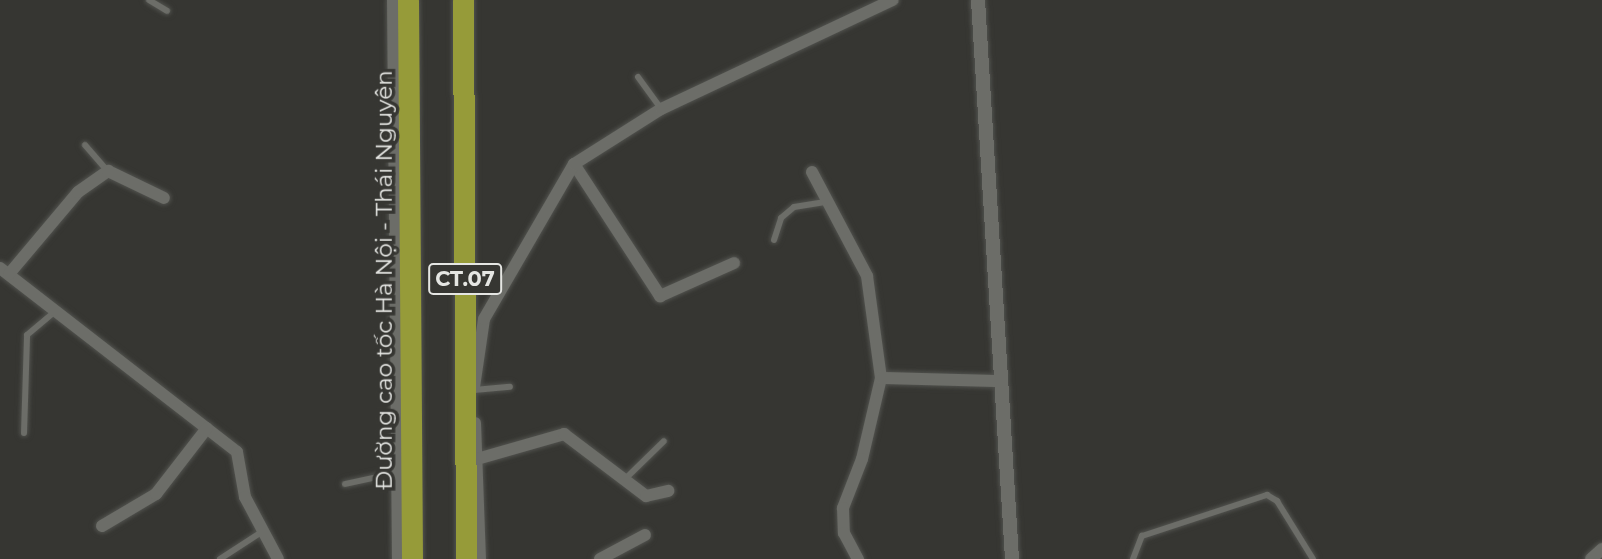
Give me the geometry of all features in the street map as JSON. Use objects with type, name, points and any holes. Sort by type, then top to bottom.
[{"type":"highway","name":"Đường cao tốc Hà Nội - Thái Nguyên","points":[[408,0],[412,559]]},
{"type":"highway","name":"CT.07","points":[[463,0],[466,559]]},
{"type":"street","points":[[393,0],[398,559]]},
{"type":"street","points":[[480,559],[474,390],[484,319],[574,164],[661,109],[893,0]]},
{"type":"street","points":[[978,0],[999,381],[1012,559]]},
{"type":"street","points":[[574,164],[660,296],[734,263]]},
{"type":"street","points":[[164,198],[108,172],[78,192],[4,271],[237,452],[245,497],[278,559]]},
{"type":"street","points":[[812,172],[867,276],[881,378],[862,459],[843,508],[844,533],[858,559]]},
{"type":"street","points":[[881,378],[999,381]]},
{"type":"street","points":[[102,526],[156,494],[207,428]]},
{"type":"street","points":[[477,459],[564,434],[621,482],[649,497],[668,491]]},
{"type":"street","points":[[600,559],[645,535]]},
{"type":"street","points":[[1591,559],[1602,549]]},
{"type":"lane","points":[[149,0],[167,11]]},
{"type":"lane","points":[[638,77],[661,109]]},
{"type":"lane","points":[[85,145],[108,172]]},
{"type":"lane","points":[[774,240],[781,218],[794,207],[827,202]]},
{"type":"lane","points":[[23,433],[27,335],[56,311]]},
{"type":"lane","points":[[474,390],[510,387]]},
{"type":"lane","points":[[621,482],[664,441]]},
{"type":"lane","points":[[345,484],[396,473]]},
{"type":"lane","points":[[1133,559],[1142,536],[1267,495],[1278,501],[1313,559]]},
{"type":"lane","points":[[220,559],[263,531]]}]
